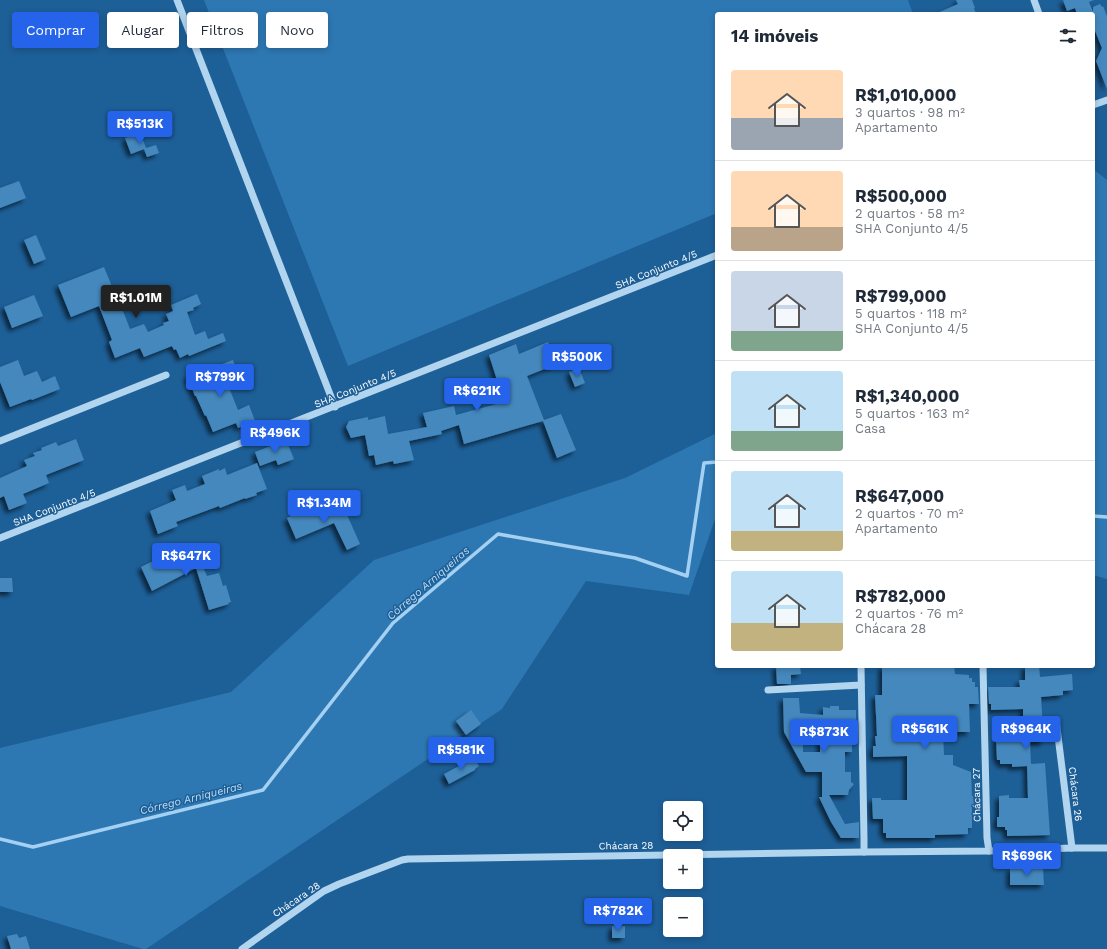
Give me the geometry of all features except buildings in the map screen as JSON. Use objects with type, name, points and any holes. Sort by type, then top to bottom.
[{"type":"street","points":[[177,0],[335,407]]},
{"type":"street","points":[[1034,0],[1038,12]]},
{"type":"street","points":[[1095,104],[1107,100]]},
{"type":"street","name":"SHA Conjunto 4/5","points":[[0,538],[715,256]]},
{"type":"street","points":[[0,441],[166,375]]},
{"type":"street","points":[[861,668],[864,852]]},
{"type":"street","name":"Chácara 27","points":[[983,668],[987,838],[989,851]]},
{"type":"street","points":[[768,690],[861,685]]},
{"type":"street","name":"Chácara 26","points":[[1056,720],[1072,848]]},
{"type":"street","name":"Chácara 28","points":[[242,949],[324,891],[402,860],[408,859],[1107,848]]},
{"type":"shaded area","points":[[204,0],[908,0],[912,12],[715,12],[715,214],[348,366],[223,48],[258,48],[258,12],[209,12]]},
{"type":"shaded area","points":[[1095,171],[1107,180],[1107,579],[1095,576]]},
{"type":"shaded area","points":[[715,434],[715,519],[689,595],[586,581],[502,709],[146,949],[0,906],[0,748],[231,692],[374,560],[625,478]]},
{"type":"waterway","name":"Córrego Arniqueiras","points":[[0,839],[33,847],[263,790],[393,623],[498,534],[635,558],[687,576],[704,463],[715,462]]},
{"type":"waterway","name":"Córrego Arniqueiras","points":[[1095,516],[1107,517]]}]
